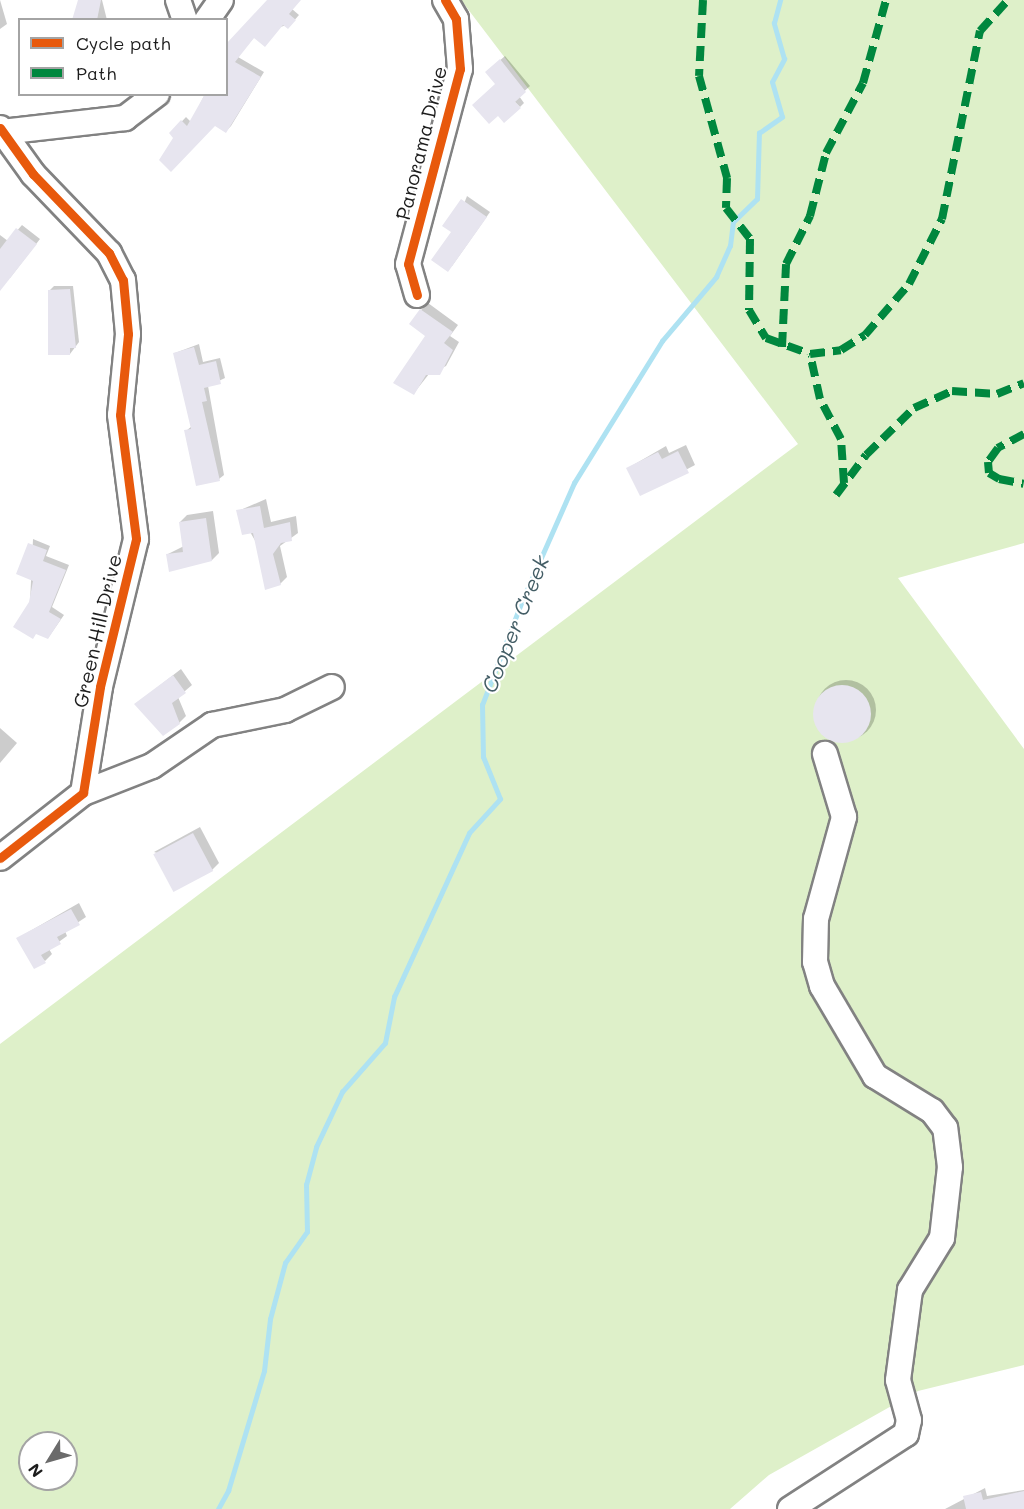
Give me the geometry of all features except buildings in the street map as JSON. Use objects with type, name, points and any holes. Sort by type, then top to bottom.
[{"type":"street","points":[[178,0],[184,18]]},
{"type":"street","points":[[208,18],[221,0]]},
{"type":"street","name":"Panorama Drive","points":[[417,295],[408,264],[460,69],[456,19],[446,0]]},
{"type":"street","points":[[1,130],[125,118],[154,96]]},
{"type":"street","name":"Green Hill Drive","points":[[1,130],[33,174],[109,253],[123,280],[128,334],[120,415],[136,539],[100,687],[83,793]]},
{"type":"street","points":[[0,858],[83,793],[152,766],[212,725],[285,710],[332,687]]},
{"type":"street","points":[[790,1509],[906,1434],[909,1420],[898,1380],[910,1290],[942,1238],[950,1159],[945,1128],[932,1111],[875,1076],[822,986],[815,962],[816,920],[844,824],[825,754]]},
{"type":"green space","points":[[461,0],[1024,0],[1024,543],[898,578],[1024,749],[1024,1365],[918,1391],[769,1475],[730,1509],[0,1509],[0,1044],[798,444]]},
{"type":"waterway","name":"Cooper Creek","points":[[218,1509],[228,1491],[264,1371],[270,1319],[285,1263],[307,1232],[306,1185],[316,1147],[342,1092],[385,1043],[394,997],[469,833],[500,799],[483,757],[482,705],[522,601],[574,483],[662,341],[716,277],[730,246],[733,222],[757,199],[759,133],[782,117],[772,82],[784,59],[774,23],[780,0]]},
{"type":"marked path","points":[[703,0],[699,76],[727,178],[726,208],[750,239],[749,310],[766,338],[810,354]]},
{"type":"marked path","points":[[782,347],[786,264],[810,216],[826,153],[863,83],[886,0]]},
{"type":"marked path","points":[[844,483],[841,439],[820,399],[810,354],[841,350],[865,335],[909,284],[942,219],[980,31],[1008,0]]},
{"type":"marked path","points":[[836,495],[866,455],[914,408],[952,391],[997,394],[1024,383]]},
{"type":"marked path","points":[[1024,434],[998,448],[988,462],[989,473],[999,479],[1024,484]]},
{"type":"cycle path","points":[[417,295],[408,264],[460,69],[456,19],[445,0]]},
{"type":"cycle path","points":[[0,128],[33,174],[109,253],[123,280],[128,334],[120,415],[136,539],[100,687],[83,793],[0,858]]}]
